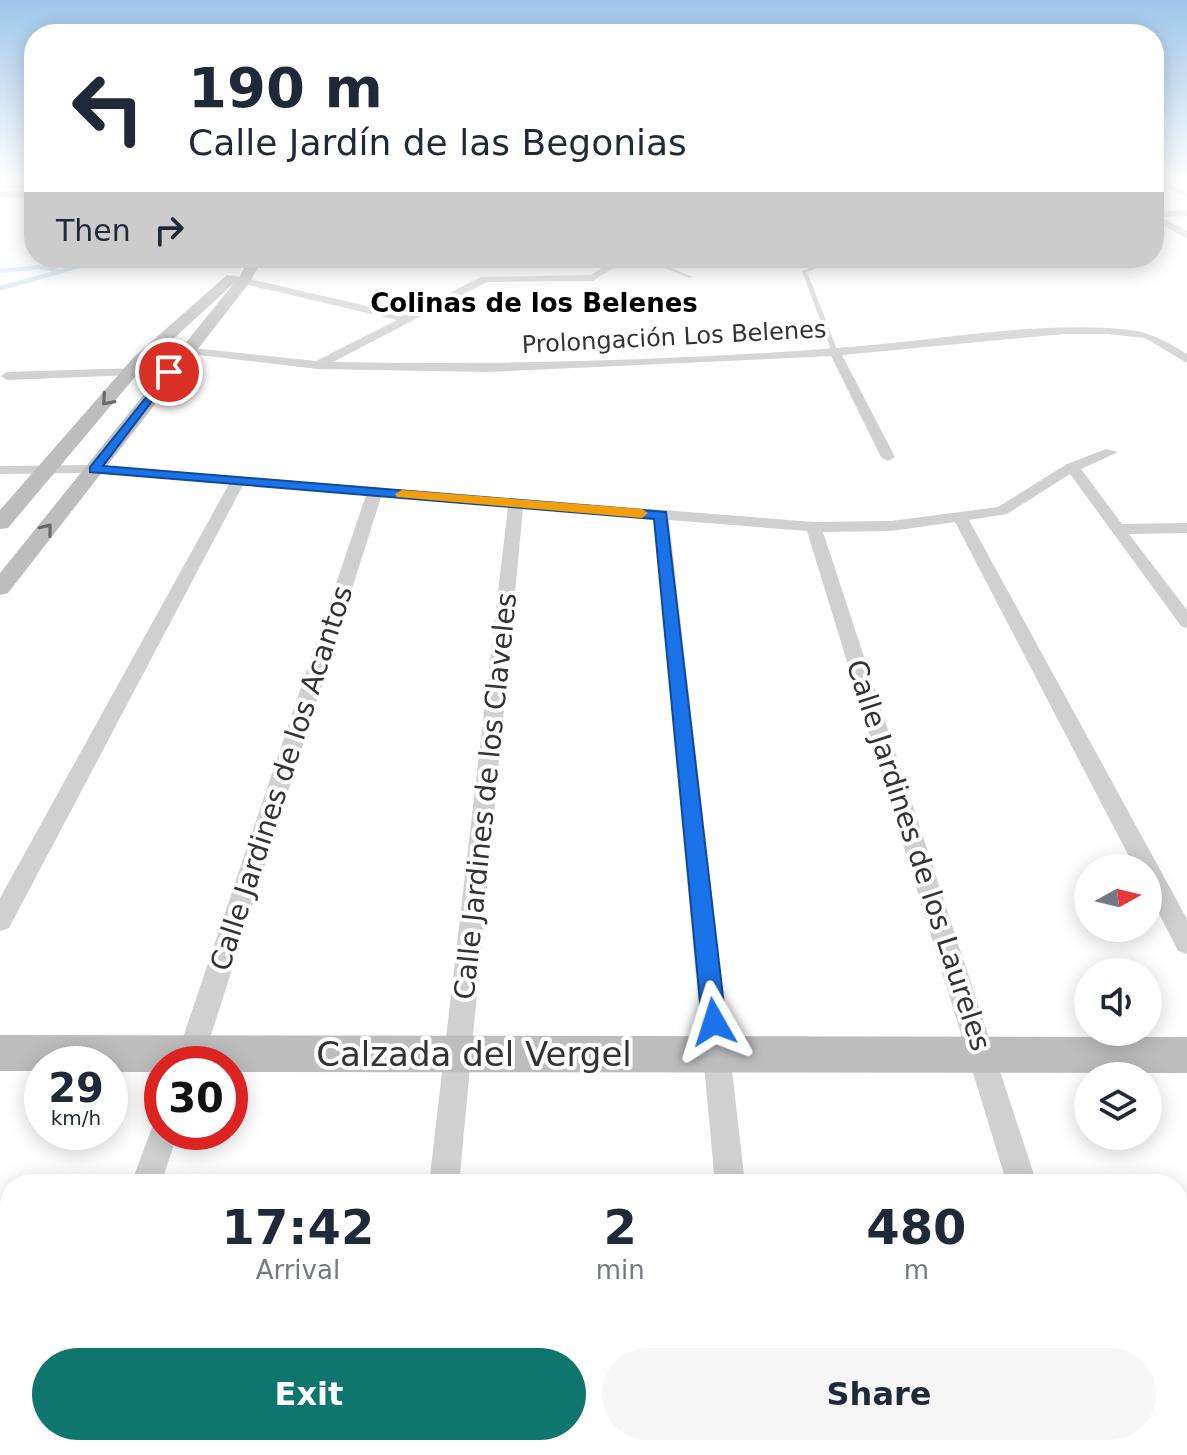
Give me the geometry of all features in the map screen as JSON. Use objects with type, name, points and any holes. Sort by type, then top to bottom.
[{"type":"main road","points":[[0,588],[248,268]]},
{"type":"main road","points":[[0,523],[133,371],[197,304],[238,279]]},
{"type":"main road","name":"Calzada del Vergel","points":[[0,1053],[144,1057]]},
{"type":"main road","name":"Calzada del Vergel","points":[[248,1057],[459,1054],[1187,1055]]},
{"type":"street","points":[[318,365],[485,279],[593,278],[608,268]]},
{"type":"street","points":[[238,279],[407,319]]},
{"type":"street","name":"Prolongación Los Belenes","points":[[156,347],[188,348],[318,365],[488,368],[835,352],[1064,331],[1107,331],[1148,335],[1187,359]]},
{"type":"street","points":[[835,352],[888,457]]},
{"type":"street","points":[[7,376],[133,371]]},
{"type":"street","points":[[0,470],[94,469],[814,527],[961,519],[1002,511],[1072,467],[1111,452]]},
{"type":"street","points":[[1072,467],[1187,622]]},
{"type":"street","points":[[0,921],[238,481]]},
{"type":"street","name":"Calle Jardines de los Acantos","points":[[194,1046],[375,492]]},
{"type":"street","name":"Calle Jardines de los Claveles","points":[[445,1174],[516,503]]},
{"type":"street","points":[[661,515],[729,1174]]},
{"type":"street","points":[[961,519],[1140,854]]},
{"type":"street","name":"Calle Jardines de los Laureles","points":[[814,527],[1019,1174]]},
{"type":"street","points":[[1118,529],[1187,528]]},
{"type":"street","points":[[1162,896],[1187,943]]},
{"type":"street","points":[[149,1174],[158,1150]]},
{"type":"lane","points":[[668,268],[691,277]]},
{"type":"lane","points":[[812,268],[804,271],[835,352]]},
{"type":"waterway","points":[[0,271],[32,268]]},
{"type":"waterway","points":[[46,268],[58,271]]},
{"type":"waterway","points":[[26,281],[73,268]]},
{"type":"waterway","points":[[0,288],[34,279]]},
{"type":"slow traffic","points":[[402,494],[642,513]]},
{"type":"district","name":"Colinas de los Belenes","points":[[534,303]]},
{"type":"route","points":[[169,372],[94,469],[661,515],[714,1022]]}]
